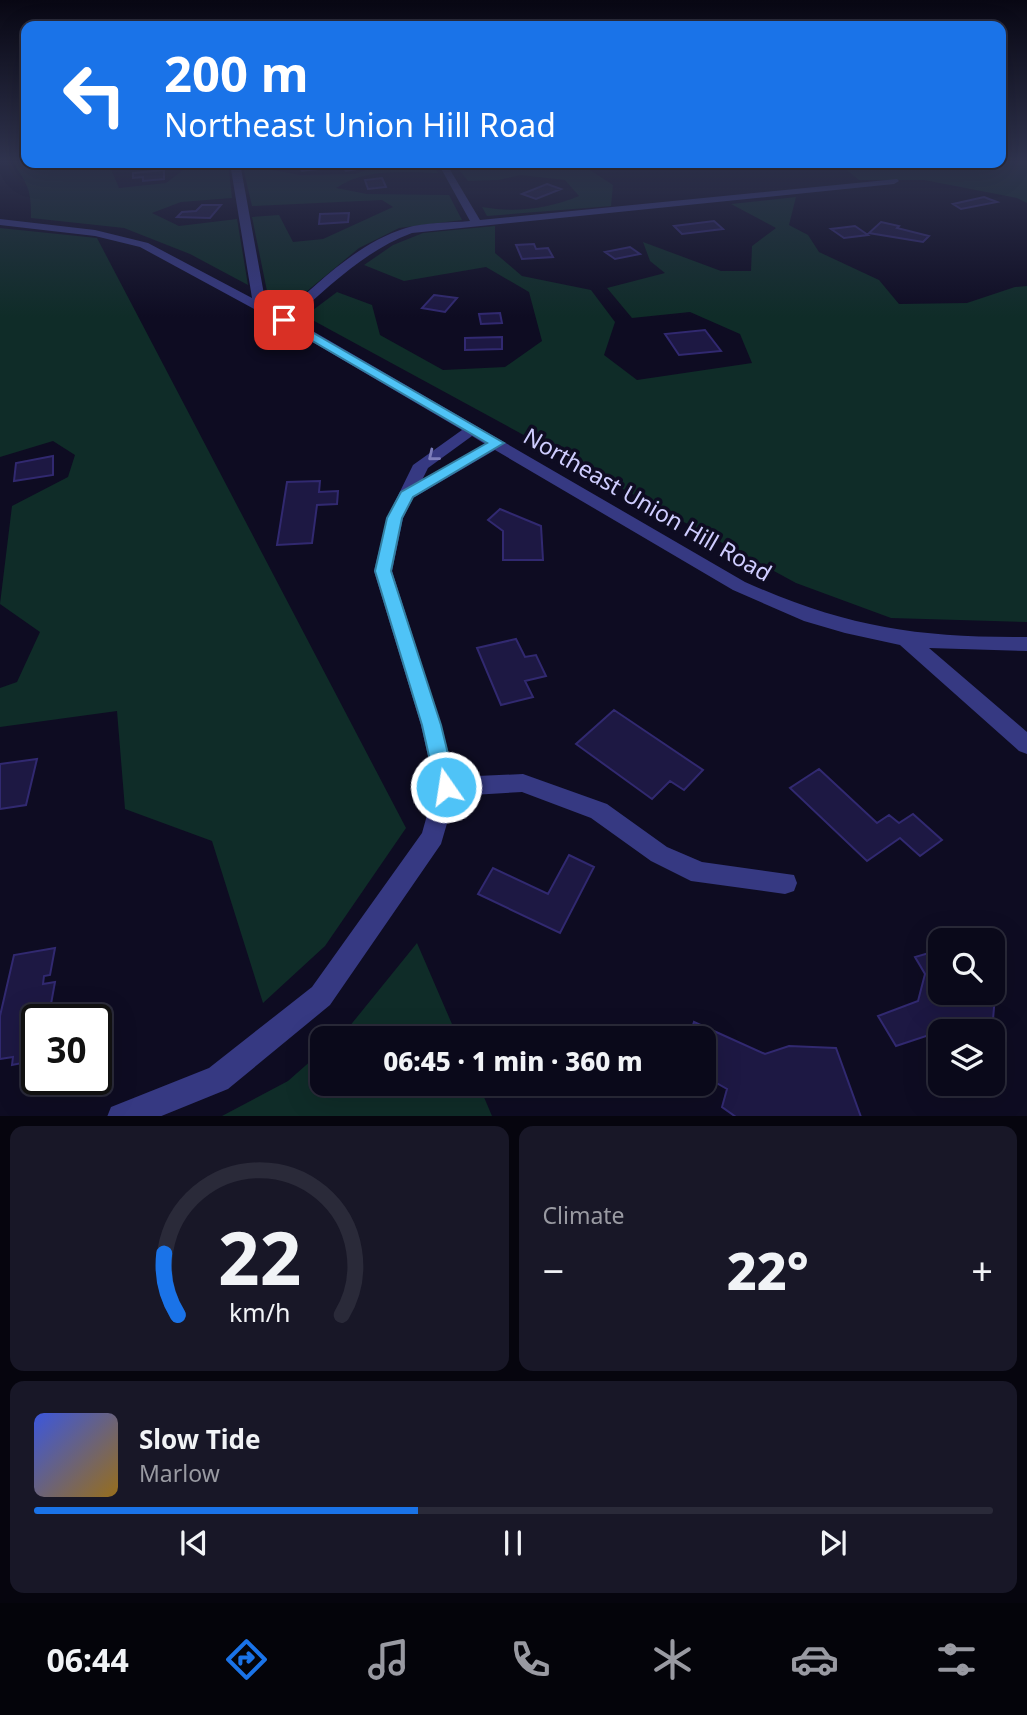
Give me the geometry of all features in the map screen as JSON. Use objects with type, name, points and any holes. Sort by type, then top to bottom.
[{"type":"street","points":[[244,213],[260,307]]},
{"type":"street","points":[[471,213],[476,222]]},
{"type":"street","points":[[284,320],[356,258],[399,233],[421,228],[567,213]]},
{"type":"street","name":"Northeast Union Hill Road","points":[[0,222],[120,237],[144,245],[284,320],[739,586],[777,605],[854,631],[907,640],[974,646],[1027,644]]},
{"type":"street","points":[[121,1116],[218,1079],[321,996],[433,837],[446,787],[431,725],[383,571],[395,518],[421,465],[473,429]]},
{"type":"street","points":[[407,495],[497,443]]},
{"type":"street","points":[[907,640],[1027,745]]},
{"type":"street","points":[[446,787],[523,783],[599,811],[659,854],[700,873],[785,883]]},
{"type":"green space","points":[[31,213],[152,213],[179,226],[237,219],[248,285],[190,254],[124,228],[31,218]]},
{"type":"green space","points":[[380,213],[458,213],[462,220],[399,228],[359,248],[288,307],[268,296],[252,217],[279,215],[293,242],[323,239]]},
{"type":"green space","points":[[485,213],[523,213],[487,216]]},
{"type":"green space","points":[[748,213],[792,213],[789,225],[808,235],[819,252],[879,280],[899,304],[967,303],[1015,287],[1027,286],[1027,622],[891,618],[796,583],[305,316],[337,292],[372,305],[380,335],[443,370],[505,367],[542,341],[529,292],[486,267],[404,281],[364,265],[393,245],[423,233],[495,226],[495,253],[522,276],[591,290],[615,322],[604,355],[637,380],[752,363],[740,334],[690,312],[632,318],[607,288],[665,273],[650,261],[643,242],[721,271],[751,271],[752,246],[776,228]]},
{"type":"green space","points":[[0,228],[97,238],[406,828],[325,946],[263,1003],[212,841],[125,809],[117,711],[0,727],[0,688],[17,682],[40,632],[0,604],[12,506],[68,477],[75,455],[53,441],[0,457]]},
{"type":"green space","points":[[417,943],[453,1026],[350,1026]]},
{"type":"green space","points":[[310,1062],[310,1096],[484,1096],[492,1116],[222,1116],[288,1081]]},
{"type":"building","points":[[181,213],[214,213],[210,218],[177,217]]},
{"type":"building","points":[[349,213],[348,222],[319,224],[320,214]]},
{"type":"building","points":[[714,221],[723,229],[682,234],[674,226]]},
{"type":"building","points":[[881,222],[929,236],[923,242],[869,233]]},
{"type":"building","points":[[855,226],[868,235],[844,238],[831,229]]},
{"type":"building","points":[[534,244],[536,249],[548,248],[553,257],[522,259],[516,245]]},
{"type":"building","points":[[630,247],[640,254],[615,259],[605,252]]},
{"type":"building","points":[[434,295],[457,298],[445,312],[422,308]]},
{"type":"building","points":[[500,313],[502,323],[481,324],[479,314]]},
{"type":"building","points":[[705,330],[721,351],[679,355],[665,334]]},
{"type":"building","points":[[502,337],[502,349],[465,350],[465,338]]},
{"type":"building","points":[[53,456],[53,475],[14,481],[16,463]]},
{"type":"building","points":[[320,481],[319,492],[338,491],[337,504],[317,505],[312,543],[277,545],[287,482]]},
{"type":"building","points":[[500,509],[541,526],[543,560],[503,560],[503,531],[488,520]]},
{"type":"building","points":[[516,639],[525,657],[536,655],[546,676],[525,681],[533,697],[501,705],[477,648]]},
{"type":"building","points":[[614,710],[703,770],[684,790],[670,781],[652,799],[576,744]]},
{"type":"building","points":[[37,759],[26,805],[0,809],[0,764]]},
{"type":"building","points":[[819,769],[877,823],[889,815],[899,823],[913,814],[942,840],[920,856],[900,838],[867,861],[790,788]]},
{"type":"building","points":[[569,855],[594,867],[560,933],[478,894],[493,868],[548,894]]},
{"type":"building","points":[[55,948],[50,975],[44,976],[43,984],[55,982],[51,1004],[21,1004],[21,1063],[12,1065],[13,1057],[0,1059],[0,1016],[14,955]]},
{"type":"building","points":[[928,953],[928,1005],[994,1005],[993,1019],[928,1019],[928,1035],[896,1046],[878,1016],[918,1001],[925,974],[915,957]]},
{"type":"building","points":[[716,1032],[765,1054],[789,1046],[836,1048],[861,1116],[735,1116],[722,1107],[727,1089],[716,1083]]},
{"type":"route","points":[[284,320],[497,443],[407,495],[395,518],[383,571],[431,725],[446,787]]}]
